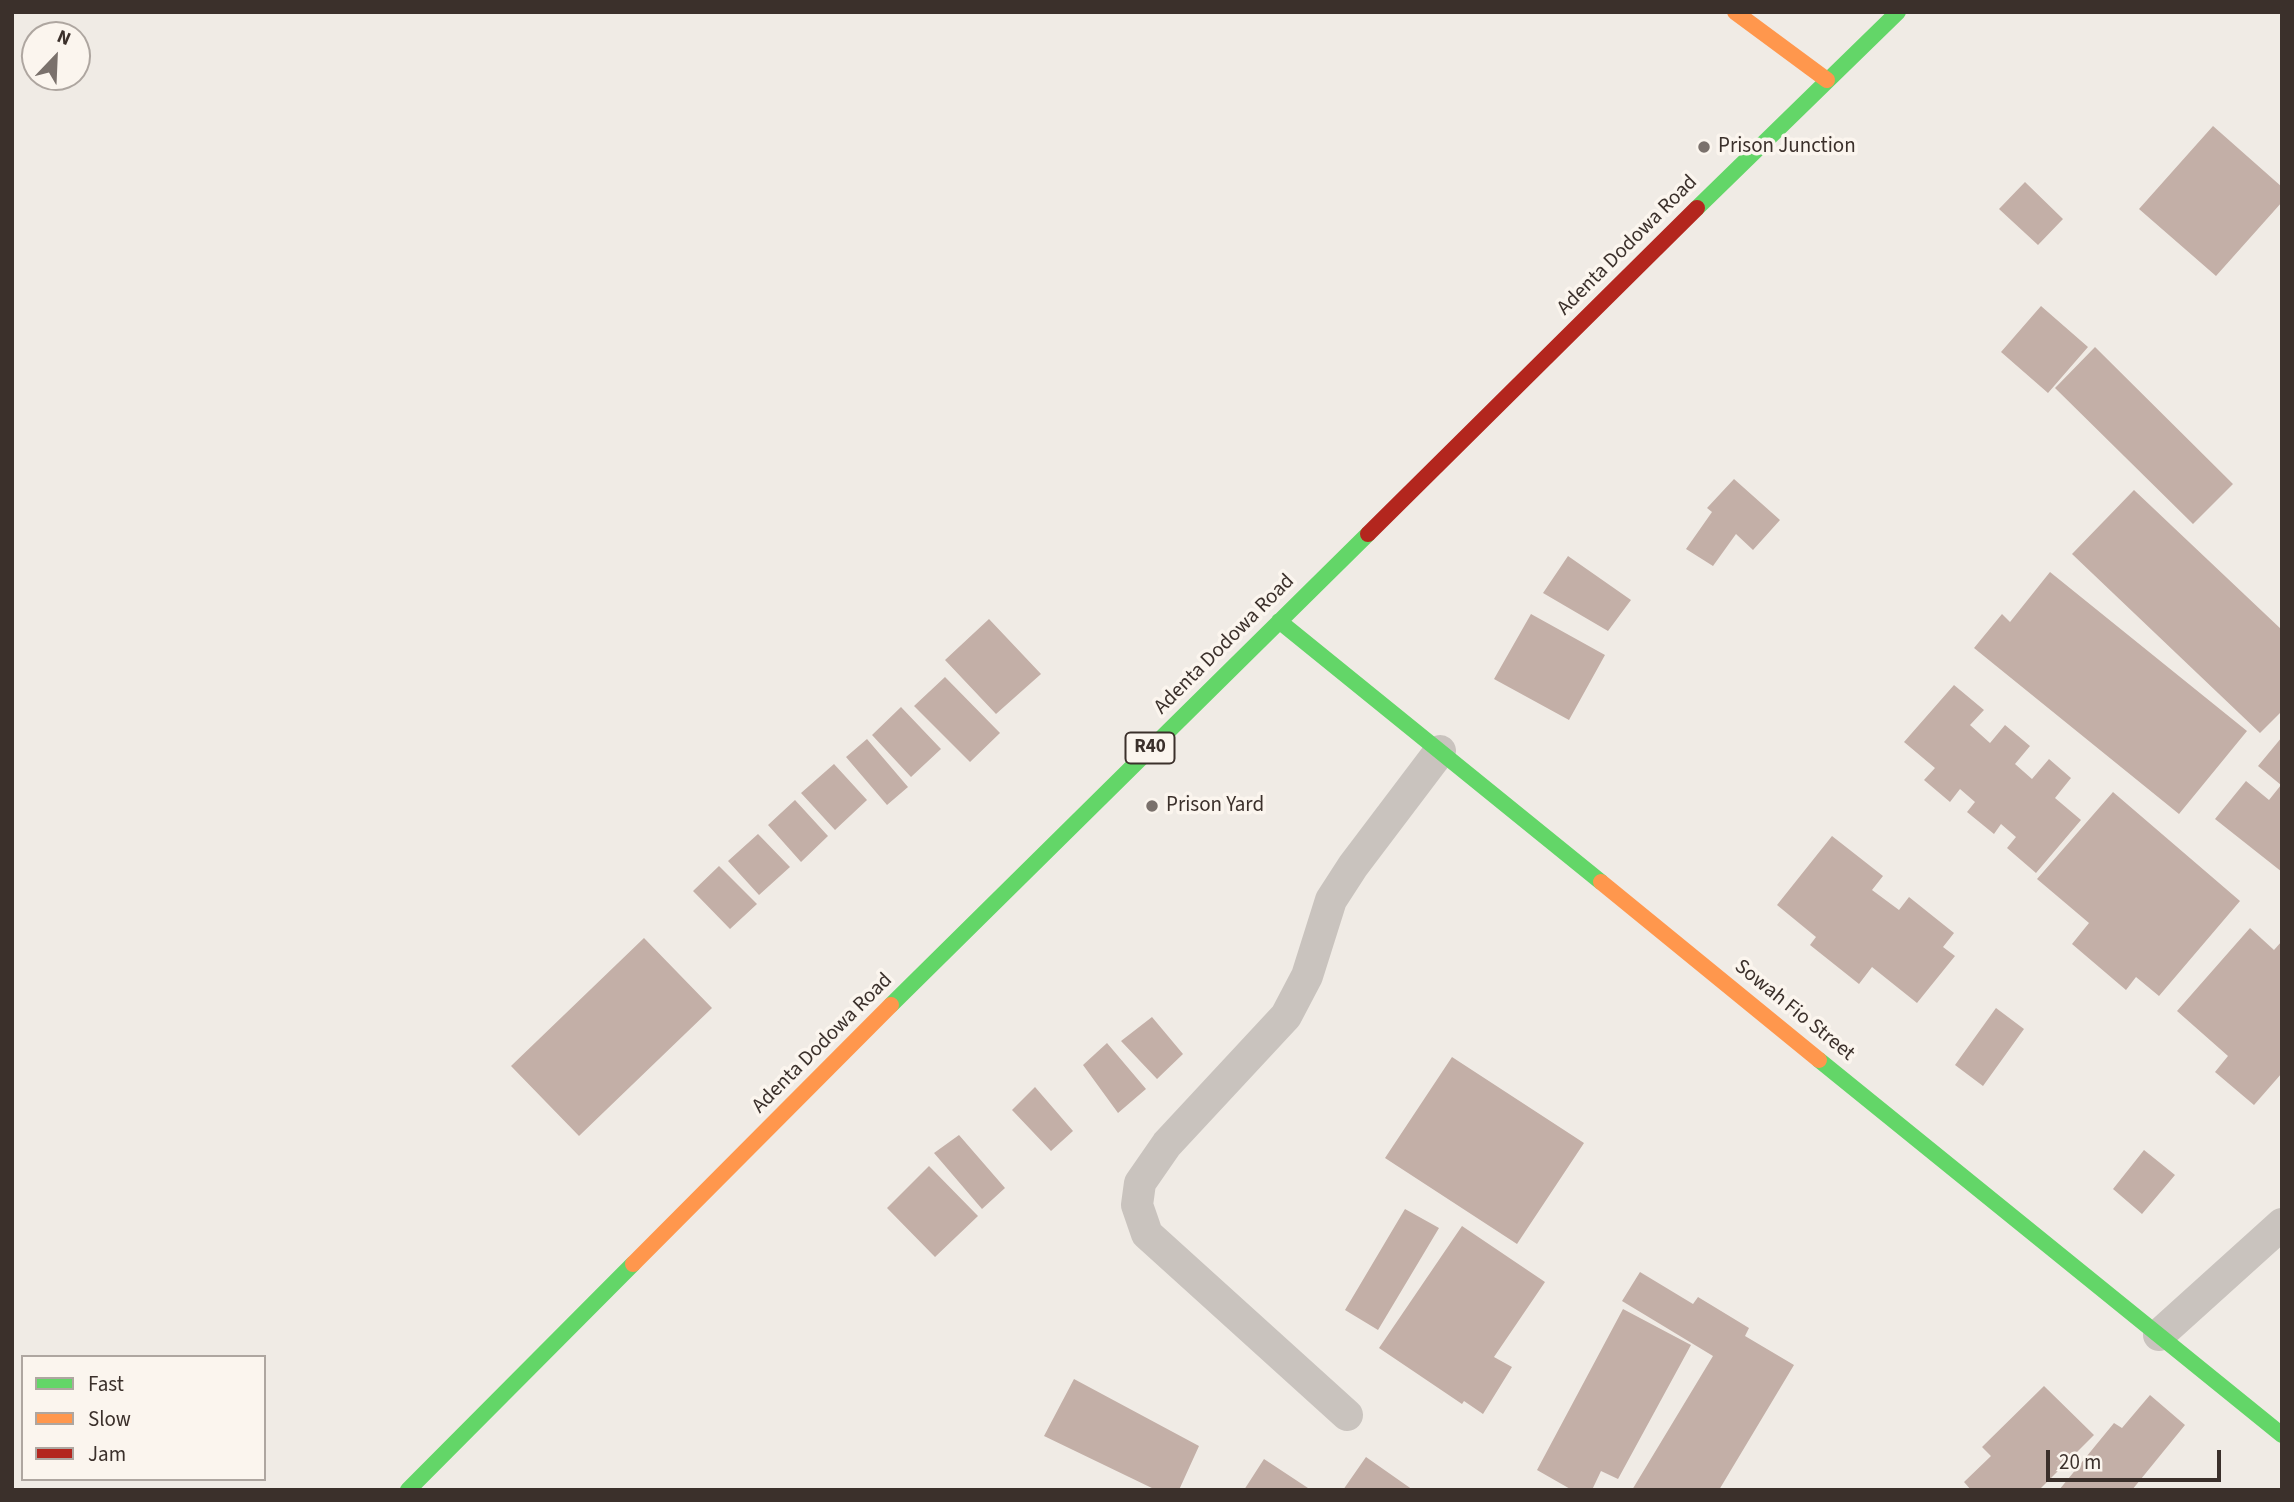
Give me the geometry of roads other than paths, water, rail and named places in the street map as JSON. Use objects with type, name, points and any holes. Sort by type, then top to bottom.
[{"type":"main road","points":[[1735,12],[1827,80]]},
{"type":"main road","name":"Adenta Dodowa Road","points":[[408,1490],[836,1060],[1898,12]]},
{"type":"main road","name":"Sowah Fio Street","points":[[1279,621],[2282,1435]]},
{"type":"lane","points":[[1347,1415],[1147,1234],[1137,1205],[1140,1183],[1167,1144],[1286,1016],[1307,976],[1331,900],[1353,866],[1440,751]]},
{"type":"lane","points":[[2159,1335],[2282,1224]]},
{"type":"place","name":"Prison Junction","points":[[1704,147]]},
{"type":"place","name":"Prison Yard","points":[[1152,806]]}]
